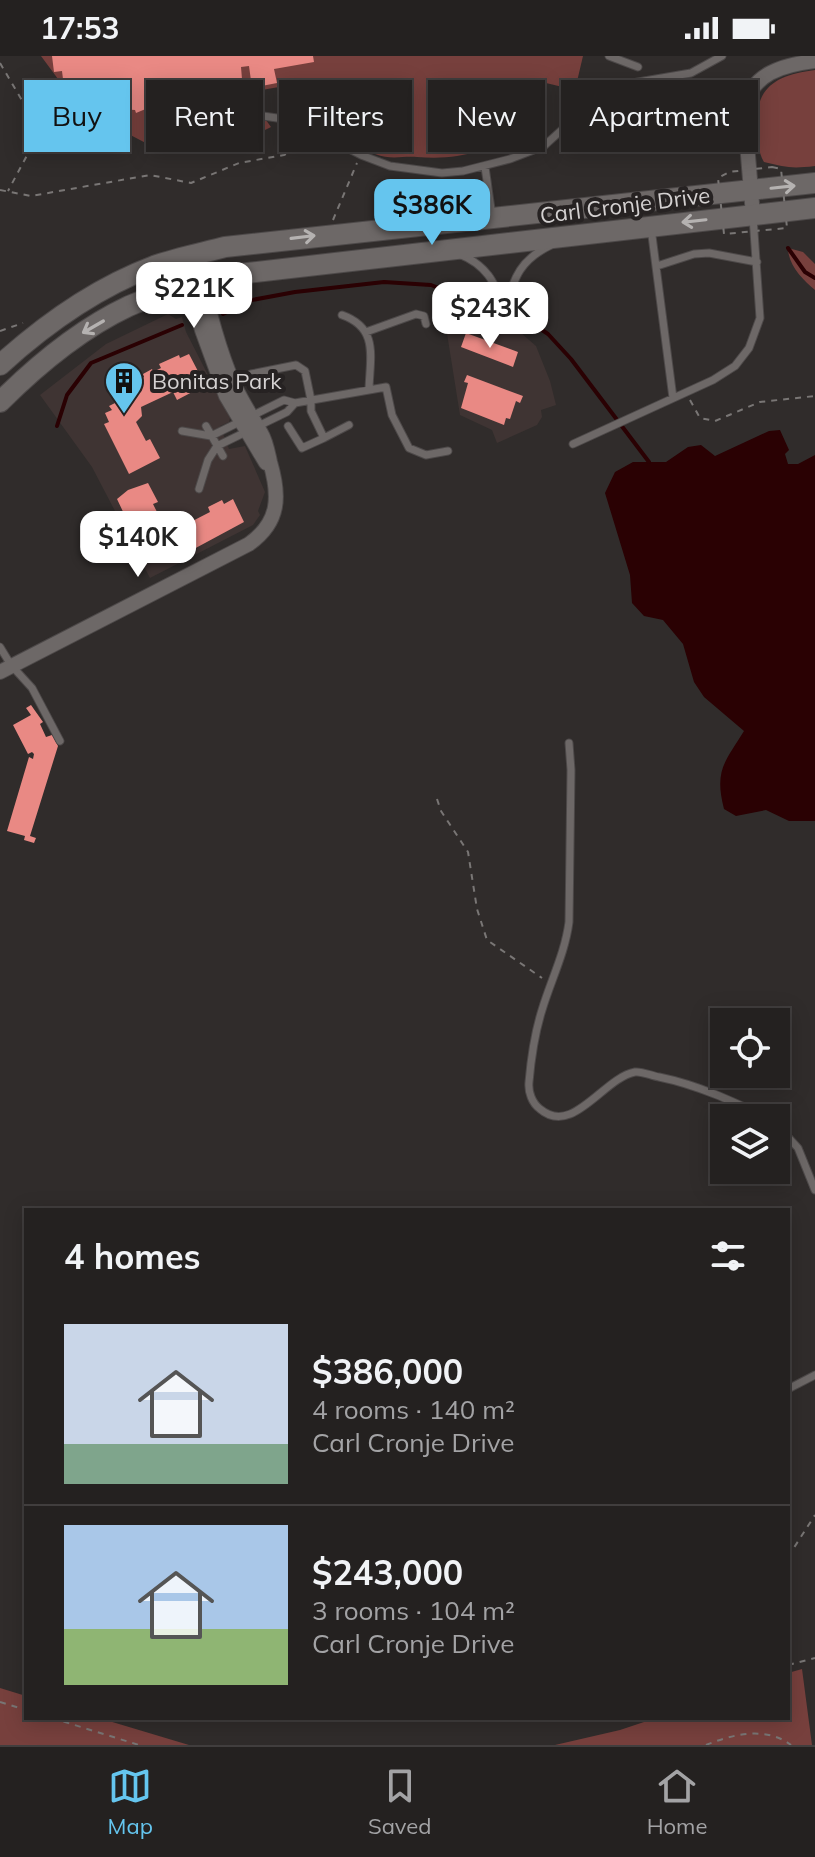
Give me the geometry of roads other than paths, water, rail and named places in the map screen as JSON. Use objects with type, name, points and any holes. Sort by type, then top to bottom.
[{"type":"main road","name":"Carl Cronje Drive","points":[[0,365],[81,303],[117,282],[189,256],[225,247],[815,183]]},
{"type":"main road","name":"Carl Cronje Drive","points":[[0,402],[65,344],[128,307],[195,284],[248,272],[815,208]]},
{"type":"street","points":[[753,215],[744,108],[746,97],[751,88],[771,72],[787,64],[815,61]]},
{"type":"street","points":[[5,669],[256,539],[268,527],[277,495],[275,477],[263,436],[249,424],[229,375],[195,284],[189,256]]},
{"type":"lane","points":[[609,56],[638,67]]},
{"type":"lane","points":[[263,116],[306,127],[390,166],[442,173],[485,167],[544,146],[609,87],[691,73],[722,56]]},
{"type":"lane","points":[[485,167],[492,219]]},
{"type":"lane","points":[[573,444],[735,366],[749,348],[760,318],[753,215]]},
{"type":"lane","points":[[651,226],[673,398]]},
{"type":"lane","points":[[446,249],[483,266],[492,277],[505,308],[515,279],[528,259],[575,234]]},
{"type":"lane","points":[[657,266],[694,254],[709,253],[757,262]]},
{"type":"lane","points":[[366,332],[416,314],[424,316],[426,324]]},
{"type":"lane","points":[[342,315],[354,319],[366,332],[370,355],[369,389]]},
{"type":"lane","points":[[251,374],[296,365],[302,367],[311,411],[324,438]]},
{"type":"lane","points":[[199,489],[208,460],[217,446],[284,400],[295,403],[386,387],[392,415],[409,448],[426,455],[448,451]]},
{"type":"lane","points":[[182,431],[211,436],[287,412],[295,403]]},
{"type":"lane","points":[[288,426],[302,448],[349,425]]},
{"type":"lane","points":[[206,426],[223,456]]},
{"type":"lane","points":[[0,647],[5,669],[32,688],[60,741]]},
{"type":"lane","points":[[569,743],[569,922],[566,945],[541,1013],[529,1085],[531,1097],[543,1112],[556,1116],[575,1113],[610,1084],[636,1072],[686,1083],[739,1104]]},
{"type":"lane","points":[[790,1139],[798,1148],[815,1190]]},
{"type":"lane","points":[[790,1388],[815,1375]]},
{"type":"waterway","points":[[788,248],[805,272],[815,278]]},
{"type":"waterway","points":[[223,314],[252,300],[384,282],[431,285],[490,308]]},
{"type":"waterway","points":[[518,314],[548,334],[571,359],[649,462]]},
{"type":"waterway","points":[[57,426],[67,395],[91,363],[182,325]]},
{"type":"place","name":"Bonitas Park","points":[[124,415]]}]
